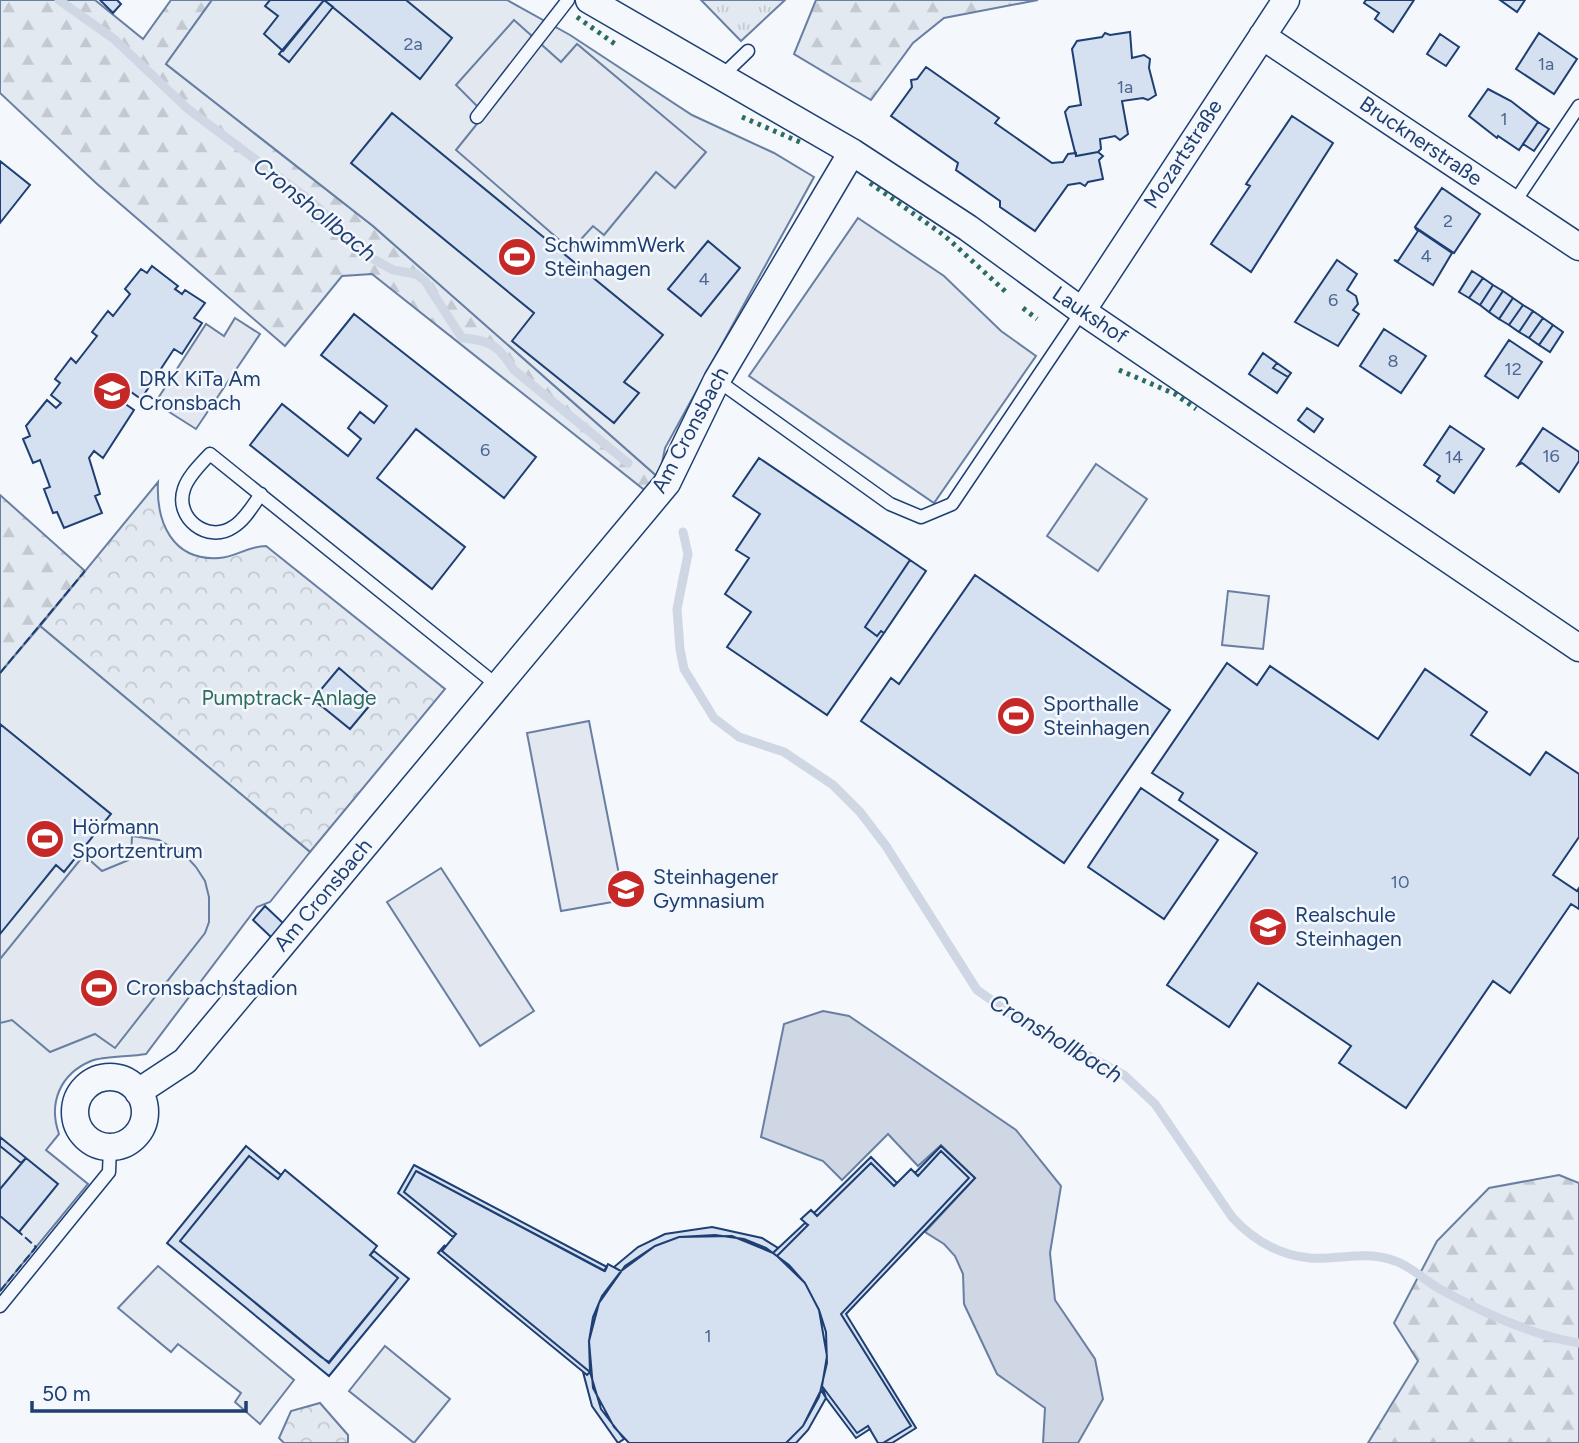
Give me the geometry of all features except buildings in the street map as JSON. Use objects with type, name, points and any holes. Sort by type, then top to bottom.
[{"type":"street","name":"Laukshof","points":[[589,0],[852,152],[968,228],[1082,311],[1579,648]]},
{"type":"street","name":"Mozartstraße","points":[[1082,311],[1286,0]]},
{"type":"street","name":"Brucknerstraße","points":[[1262,36],[1579,247]]},
{"type":"street","name":"Am Cronsbach","points":[[138,1092],[185,1061],[667,484],[717,380],[852,152]]},
{"type":"street","points":[[110,1077],[131,1083],[138,1092],[143,1102],[143,1123],[130,1140],[110,1147],[99,1145],[82,1132],[75,1112],[81,1092],[99,1079],[110,1077]]},
{"type":"lane","points":[[477,117],[568,0]]},
{"type":"lane","points":[[721,77],[748,51]]},
{"type":"lane","points":[[1514,203],[1579,106]]},
{"type":"lane","points":[[717,380],[890,504],[921,517],[952,504],[1082,311]]},
{"type":"lane","points":[[261,494],[242,520],[225,531],[215,533],[195,526],[184,509],[184,489],[210,454],[261,494],[498,687]]},
{"type":"lane","points":[[0,1306],[109,1172],[110,1147]]},
{"type":"green space","points":[[0,0],[95,0],[143,39],[171,0],[212,0],[166,64],[373,226],[659,478],[647,492],[372,274],[342,276],[285,346],[96,183],[0,93]]},
{"type":"green space","points":[[212,0],[507,0],[570,35],[692,115],[774,153],[814,177],[665,448],[659,478],[373,226],[166,64]]},
{"type":"green space","points":[[701,0],[785,0],[741,41]]},
{"type":"green space","points":[[816,0],[1038,0],[944,18],[913,43],[871,100],[794,54]]},
{"type":"green space","points":[[1096,464],[1147,499],[1098,571],[1047,536]]},
{"type":"green space","name":"Pumptrack-Anlage","points":[[158,482],[160,511],[164,524],[179,546],[189,553],[219,558],[266,546],[445,689],[310,852],[40,626]]},
{"type":"green space","points":[[0,495],[85,571],[0,673]]},
{"type":"green space","points":[[1228,591],[1269,596],[1263,649],[1222,645]]},
{"type":"green space","name":"Cronsbachstadion","points":[[40,626],[310,852],[270,902],[257,907],[146,1054],[91,1061],[64,1082],[59,1091],[55,1111],[59,1134],[46,1150],[88,1184],[0,1291],[0,673]]},
{"type":"green space","points":[[1559,1175],[1579,1183],[1579,1443],[1368,1443],[1418,1361],[1394,1323],[1437,1241],[1489,1188]]},
{"type":"green space","points":[[158,1266],[294,1380],[260,1424],[235,1402],[241,1393],[178,1344],[171,1352],[118,1308]]},
{"type":"green space","points":[[385,1346],[450,1399],[414,1443],[349,1391]]},
{"type":"green space","points":[[320,1403],[348,1435],[348,1443],[284,1443],[279,1438],[291,1411]]},
{"type":"shaded area","points":[[514,20],[561,62],[577,44],[706,152],[675,188],[656,172],[604,235],[593,226],[571,250],[456,150],[485,114],[456,85]]},
{"type":"shaded area","points":[[858,218],[944,276],[1001,331],[1036,356],[934,503],[749,376]]},
{"type":"shaded area","points":[[235,318],[260,334],[196,429],[155,403],[206,324],[224,336]]},
{"type":"shaded area","points":[[589,721],[624,900],[561,911],[527,733]]},
{"type":"shaded area","points":[[132,836],[159,840],[186,856],[196,867],[205,881],[209,897],[209,922],[205,933],[115,1048],[95,1034],[50,1052],[12,1020],[0,1023],[0,959],[84,855],[102,871],[131,859]]},
{"type":"shaded area","points":[[441,868],[534,1011],[480,1046],[387,902]]},
{"type":"shaded area","points":[[823,1011],[849,1016],[1016,1130],[1061,1186],[1050,1253],[1055,1300],[1095,1359],[1103,1399],[1078,1443],[1043,1443],[1045,1408],[997,1374],[964,1304],[963,1274],[955,1256],[944,1244],[925,1232],[975,1178],[941,1145],[918,1166],[888,1134],[842,1180],[823,1161],[761,1137],[784,1024]]},
{"type":"waterway","name":"Cronshollbach","points":[[59,0],[114,39],[188,109],[311,201],[370,257],[393,270],[416,274],[425,281],[462,338],[487,342],[498,349],[514,370],[628,463]]},
{"type":"waterway","name":"Cronshollbach","points":[[683,532],[688,554],[677,609],[680,649],[684,669],[714,718],[739,737],[784,752],[833,785],[860,812],[886,846],[977,990],[1017,1018],[1124,1075],[1155,1104],[1232,1217],[1267,1245],[1287,1254],[1310,1258],[1374,1256],[1395,1261],[1440,1289],[1490,1315],[1543,1335],[1579,1343]]},
{"type":"hedge","points":[[577,17],[615,44]]},
{"type":"hedge","points":[[742,117],[802,143]]},
{"type":"hedge","points":[[870,183],[945,236],[1007,293]]},
{"type":"hedge","points":[[1023,308],[1037,319]]},
{"type":"hedge","points":[[1119,370],[1175,394],[1196,409]]},
{"type":"fence","points":[[0,673],[85,571]]},
{"type":"fence","points":[[0,1291],[36,1247],[19,1232]]},
{"type":"place","name":"SchwimmWerk Steinhagen","points":[[517,257]]},
{"type":"place","name":"DRK KiTa Am Cronsbach","points":[[112,391]]},
{"type":"place","name":"Sporthalle Steinhagen","points":[[1016,716]]},
{"type":"place","name":"Hörmann Sportzentrum","points":[[45,839]]},
{"type":"place","name":"Steinhagener Gymnasium","points":[[626,889]]},
{"type":"place","name":"Realschule Steinhagen","points":[[1268,927]]},
{"type":"place","name":"Cronsbachstadion","points":[[99,988]]}]
